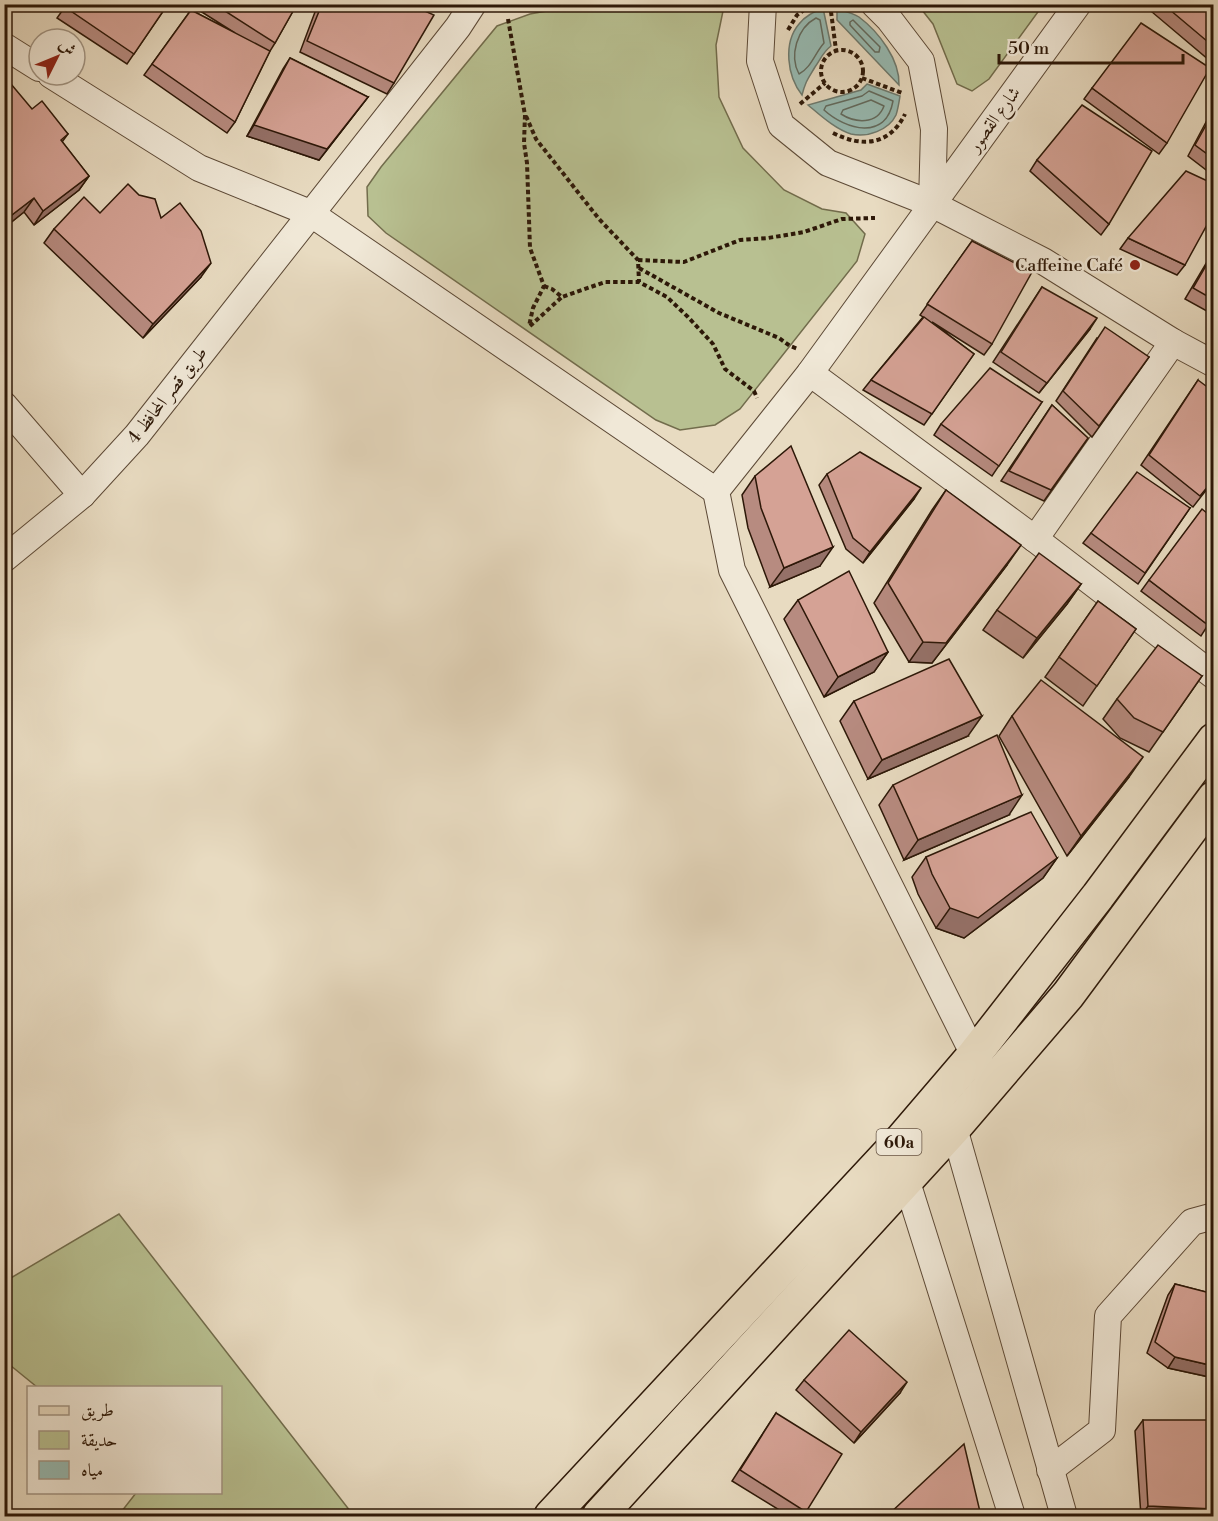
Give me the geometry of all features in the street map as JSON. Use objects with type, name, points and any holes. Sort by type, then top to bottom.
[{"type":"main road","name":"60a","points":[[599,1516],[897,1167],[933,1102],[974,1055],[1098,896],[1214,740]]},
{"type":"main road","name":"60a","points":[[551,1516],[897,1167],[954,1128],[1068,995],[1214,798]]},
{"type":"street","name":"طريق قصر المحافظ 4","points":[[4,559],[82,495],[137,435],[458,27],[472,4]]},
{"type":"street","points":[[763,4],[760,61],[781,125],[828,163],[932,204],[1043,261],[1173,342],[1214,364]]},
{"type":"street","points":[[874,4],[889,19],[921,61],[934,129],[932,204]]},
{"type":"street","name":"شارع القصور","points":[[716,491],[810,373],[1078,4]]},
{"type":"street","points":[[4,46],[27,60]]},
{"type":"street","points":[[70,87],[199,168],[310,213],[716,491],[732,570],[974,1055],[992,1082]]},
{"type":"street","points":[[1035,539],[1173,342]]},
{"type":"street","points":[[810,373],[1035,539],[1214,676]]},
{"type":"street","points":[[4,405],[82,495]]},
{"type":"street","points":[[933,1102],[954,1128],[1064,1516]]},
{"type":"street","points":[[897,1167],[1012,1516]]},
{"type":"street","points":[[1050,1470],[1102,1430],[1108,1316],[1192,1222],[1214,1216]]},
{"type":"path","points":[[785,37],[797,15],[812,4]]},
{"type":"path","points":[[830,4],[836,50]]},
{"type":"path","points":[[508,19],[525,116],[524,143],[527,163],[530,248],[544,286],[533,308],[529,326],[562,297],[605,282],[639,282],[667,297],[688,317],[712,344],[725,369],[754,391],[757,398]]},
{"type":"path","points":[[847,49],[857,55],[862,64],[861,78],[858,85],[849,92],[837,92],[827,86],[821,77],[821,65],[826,55],[836,50],[847,49]]},
{"type":"path","points":[[861,78],[909,96]]},
{"type":"path","points":[[806,111],[799,104],[825,83]]},
{"type":"path","points":[[829,131],[856,141],[879,140],[898,127],[907,104]]},
{"type":"path","points":[[525,116],[529,119],[537,139],[599,219],[638,260],[639,282]]},
{"type":"path","points":[[638,260],[684,262],[740,240],[804,232],[842,219],[875,218]]},
{"type":"path","points":[[638,268],[719,313],[779,338],[799,349]]},
{"type":"path","points":[[544,286],[562,297]]},
{"type":"green space","points":[[585,4],[720,5],[723,11],[716,45],[719,97],[743,148],[784,190],[822,209],[846,213],[865,234],[857,261],[740,409],[715,425],[680,430],[656,420],[386,233],[368,216],[367,187],[497,26],[530,14]]},
{"type":"green space","points":[[918,5],[1043,5],[989,79],[972,91],[957,84],[933,24]]},
{"type":"green space","points":[[119,1214],[354,1516],[118,1516],[135,1494],[222,1494],[222,1386],[36,1386],[5,1361],[4,1282]]},
{"type":"water","points":[[823,8],[831,46],[809,77],[802,95],[790,69],[791,40],[801,21]]},
{"type":"water","points":[[837,9],[859,17],[874,30],[892,56],[899,85],[837,20]]},
{"type":"water","points":[[867,84],[900,96],[897,113],[893,120],[877,132],[857,135],[845,132],[808,105],[861,90]]},
{"type":"building","points":[[67,4],[168,4],[134,54],[65,7]]},
{"type":"building","points":[[214,4],[297,4],[275,43]]},
{"type":"building","points":[[322,4],[409,4],[434,15],[394,83],[307,41]]},
{"type":"building","points":[[1163,4],[1214,4],[1214,47]]},
{"type":"building","points":[[191,10],[270,51],[235,122],[152,64]]},
{"type":"building","points":[[1141,23],[1210,68],[1167,143],[1092,88]]},
{"type":"building","points":[[290,58],[368,97],[327,149],[254,125]]},
{"type":"building","points":[[11,84],[32,109],[42,101],[68,134],[61,140],[89,176],[43,211],[34,198],[4,221],[4,89]]},
{"type":"building","points":[[1082,105],[1152,151],[1109,224],[1037,160]]},
{"type":"building","points":[[1214,111],[1214,159],[1195,145]]},
{"type":"building","points":[[1186,171],[1214,184],[1214,212],[1185,265],[1128,238]]},
{"type":"building","points":[[128,184],[139,195],[155,199],[161,218],[180,203],[201,231],[211,263],[153,324],[54,229],[84,197],[100,213]]},
{"type":"building","points":[[972,241],[1032,272],[992,344],[927,304]]},
{"type":"building","points":[[1214,252],[1214,300],[1193,288]]},
{"type":"building","points":[[1042,287],[1097,318],[1047,383],[1001,352]]},
{"type":"building","points":[[924,317],[974,354],[932,414],[871,380]]},
{"type":"building","points":[[1105,327],[1149,357],[1099,426],[1063,391]]},
{"type":"building","points":[[990,368],[1042,402],[999,466],[941,424]]},
{"type":"building","points":[[1198,380],[1214,392],[1214,479],[1200,496],[1149,455]]},
{"type":"building","points":[[1052,405],[1088,438],[1051,490],[1009,471]]},
{"type":"building","points":[[791,446],[833,547],[784,568],[761,508],[755,476]]},
{"type":"building","points":[[860,452],[921,488],[870,552],[853,538],[827,474]]},
{"type":"building","points":[[1137,472],[1190,508],[1145,573],[1091,533]]},
{"type":"building","points":[[946,490],[1021,545],[946,643],[923,642],[888,583]]},
{"type":"building","points":[[1202,509],[1214,519],[1214,617],[1208,625],[1149,580]]},
{"type":"building","points":[[1039,553],[1081,584],[1037,638],[997,610]]},
{"type":"building","points":[[849,571],[888,652],[838,677],[798,600]]},
{"type":"building","points":[[1098,601],[1136,629],[1097,686],[1059,657]]},
{"type":"building","points":[[1158,645],[1202,676],[1163,732],[1134,718],[1117,699]]},
{"type":"building","points":[[949,659],[982,716],[882,760],[854,701]]},
{"type":"building","points":[[1041,680],[1143,757],[1081,836],[1012,716]]},
{"type":"building","points":[[997,735],[1022,795],[918,840],[893,785]]},
{"type":"building","points":[[1031,812],[1057,858],[978,918],[950,908],[932,874],[926,857]]},
{"type":"building","points":[[1175,1284],[1214,1294],[1214,1366],[1175,1357],[1155,1342]]},
{"type":"building","points":[[849,1330],[907,1382],[861,1432],[804,1380]]},
{"type":"building","points":[[776,1413],[842,1454],[806,1512],[740,1470]]},
{"type":"building","points":[[1143,1420],[1214,1420],[1214,1509],[1148,1506]]},
{"type":"building","points":[[964,1444],[981,1516],[887,1516]]},
{"type":"place","name":"Caffeine Café","points":[[1135,265]]}]
